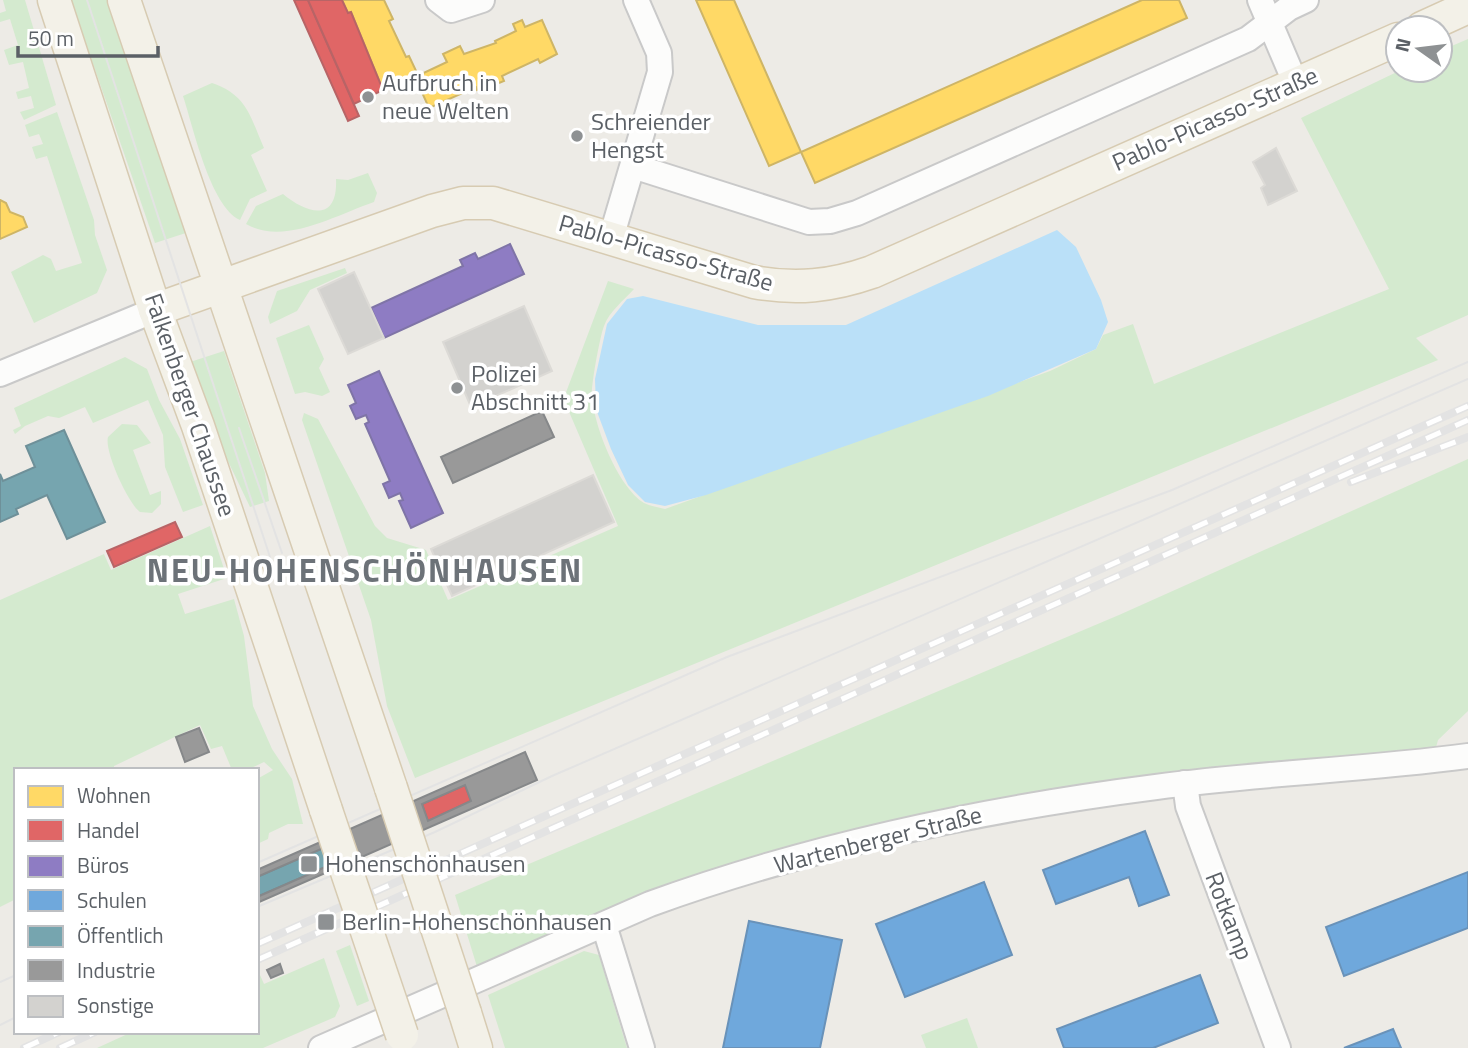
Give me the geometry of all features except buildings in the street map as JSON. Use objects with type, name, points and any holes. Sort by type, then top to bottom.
[{"type":"main road","name":"Falkenberger Chaussee","points":[[54,0],[155,310],[198,426],[404,1042]]},
{"type":"main road","points":[[124,0],[391,788],[476,1048]]},
{"type":"main road","name":"Pablo-Picasso-Straße","points":[[155,310],[395,223],[463,203],[493,203],[754,282],[781,287],[812,287],[844,282],[872,272],[1295,82],[1384,45]]},
{"type":"street","points":[[438,0],[450,10],[482,0]]},
{"type":"street","points":[[611,238],[661,63],[636,0]]},
{"type":"street","points":[[633,166],[810,222],[830,221],[857,213],[1248,39],[1264,11],[1306,0]]},
{"type":"street","points":[[1264,11],[1295,82]]},
{"type":"street","points":[[0,374],[155,310]]},
{"type":"street","name":"Wartenberger Straße","points":[[321,1048],[604,925],[706,884],[911,829],[1058,801],[1185,783],[1468,756]]},
{"type":"street","name":"Rotkamp","points":[[1185,783],[1188,806],[1278,1048]]},
{"type":"street","points":[[604,925],[642,1048]]},
{"type":"green space","points":[[3,0],[25,0],[56,105],[24,120],[20,112],[34,108],[31,96],[18,99],[16,92],[29,88],[23,62],[9,65],[4,50],[18,45],[10,19],[0,22],[0,13],[6,11]]},
{"type":"green space","points":[[71,0],[115,0],[192,231],[155,243]]},
{"type":"green space","points":[[1468,39],[1468,315],[1416,338],[1438,360],[415,778],[387,706],[371,620],[302,420],[304,413],[318,419],[375,526],[387,538],[426,550],[448,600],[618,526],[567,407],[565,395],[608,281],[634,289],[609,316],[602,331],[592,390],[593,407],[602,438],[625,483],[644,503],[665,509],[1050,371],[1096,349],[1103,335],[1133,324],[1154,384],[1389,289],[1301,118],[1384,78],[1384,84],[1454,84],[1454,45]]},
{"type":"green space","points":[[212,83],[240,100],[251,117],[264,148],[251,155],[267,191],[250,199],[240,220],[229,212],[211,183],[183,96]]},
{"type":"green space","points":[[57,112],[94,220],[95,235],[107,270],[97,293],[34,323],[11,272],[43,255],[51,259],[56,271],[82,263],[47,156],[36,159],[32,147],[43,144],[39,134],[29,137],[25,125]]},
{"type":"green space","points":[[368,173],[377,193],[374,202],[293,230],[261,230],[246,224],[256,206],[283,194],[311,210],[326,208],[332,203],[336,179],[348,180]]},
{"type":"green space","points":[[345,268],[347,273],[310,290],[297,311],[270,324],[268,317],[277,291]]},
{"type":"green space","points":[[309,325],[324,359],[319,368],[330,392],[322,396],[305,392],[295,394],[276,338]]},
{"type":"green space","points":[[224,351],[265,473],[269,501],[250,507],[202,407],[187,363]]},
{"type":"green space","points":[[125,357],[147,369],[159,400],[180,439],[203,505],[183,512],[165,467],[163,435],[148,400],[93,423],[85,407],[59,418],[48,416],[25,426],[15,434],[13,430],[21,426],[14,408]]},
{"type":"green space","points":[[122,424],[137,425],[151,443],[133,450],[150,495],[161,491],[161,504],[152,513],[140,512],[135,507],[113,465],[108,437]]},
{"type":"green space","points":[[1468,459],[1468,711],[1438,740],[1435,751],[1010,799],[478,970],[455,895],[1119,615]]},
{"type":"green space","points":[[210,526],[227,578],[178,594],[185,614],[234,599],[244,636],[253,706],[272,749],[292,779],[303,824],[288,824],[269,833],[268,839],[259,843],[259,778],[273,770],[264,762],[251,768],[231,768],[222,746],[211,749],[200,725],[114,768],[14,768],[14,900],[0,907],[0,600],[104,554],[111,570]]},
{"type":"green space","points":[[350,945],[369,1001],[357,1006],[336,951]]},
{"type":"green space","points":[[584,951],[599,955],[627,1048],[505,1048],[488,995]]},
{"type":"green space","points":[[324,958],[340,1006],[335,1017],[263,1048],[97,1048],[128,1034],[259,1034],[259,975],[264,984]]},
{"type":"green space","points":[[967,1018],[978,1048],[926,1048],[921,1035]]},
{"type":"water","points":[[1057,230],[1076,247],[1101,300],[1108,322],[1096,349],[988,396],[706,495],[665,506],[645,502],[628,485],[596,409],[595,379],[607,324],[627,299],[643,296],[758,325],[846,325]]},
{"type":"tram line","points":[[87,0],[270,557]]},
{"type":"tram line","points":[[259,862],[727,657],[1172,490],[1468,362]]},
{"type":"tram line","points":[[259,906],[435,832],[552,776],[1468,379]]},
{"type":"tram line","points":[[239,428],[282,553]]},
{"type":"tram line","points":[[0,982],[14,976]]},
{"type":"tram line","points":[[0,1025],[14,1018]]},
{"type":"railway","points":[[259,943],[1468,406]]},
{"type":"railway","points":[[259,959],[1468,420]]},
{"type":"railway","points":[[1351,482],[1468,437]]},
{"type":"railway","points":[[24,1048],[55,1034]]},
{"type":"railway","points":[[60,1048],[91,1034]]},
{"type":"place","name":"Aufbruch in neue Welten","points":[[368,97]]},
{"type":"place","name":"Schreiender Hengst","points":[[577,136]]},
{"type":"place","name":"Polizei Abschnitt 31","points":[[457,388]]},
{"type":"place","name":"Hohenschönhausen","points":[[309,864]]},
{"type":"place","name":"Berlin-Hohenschönhausen","points":[[326,922]]},
{"type":"district","name":"NEU-HOHENSCHÖNHAUSEN","points":[[365,571]]}]
